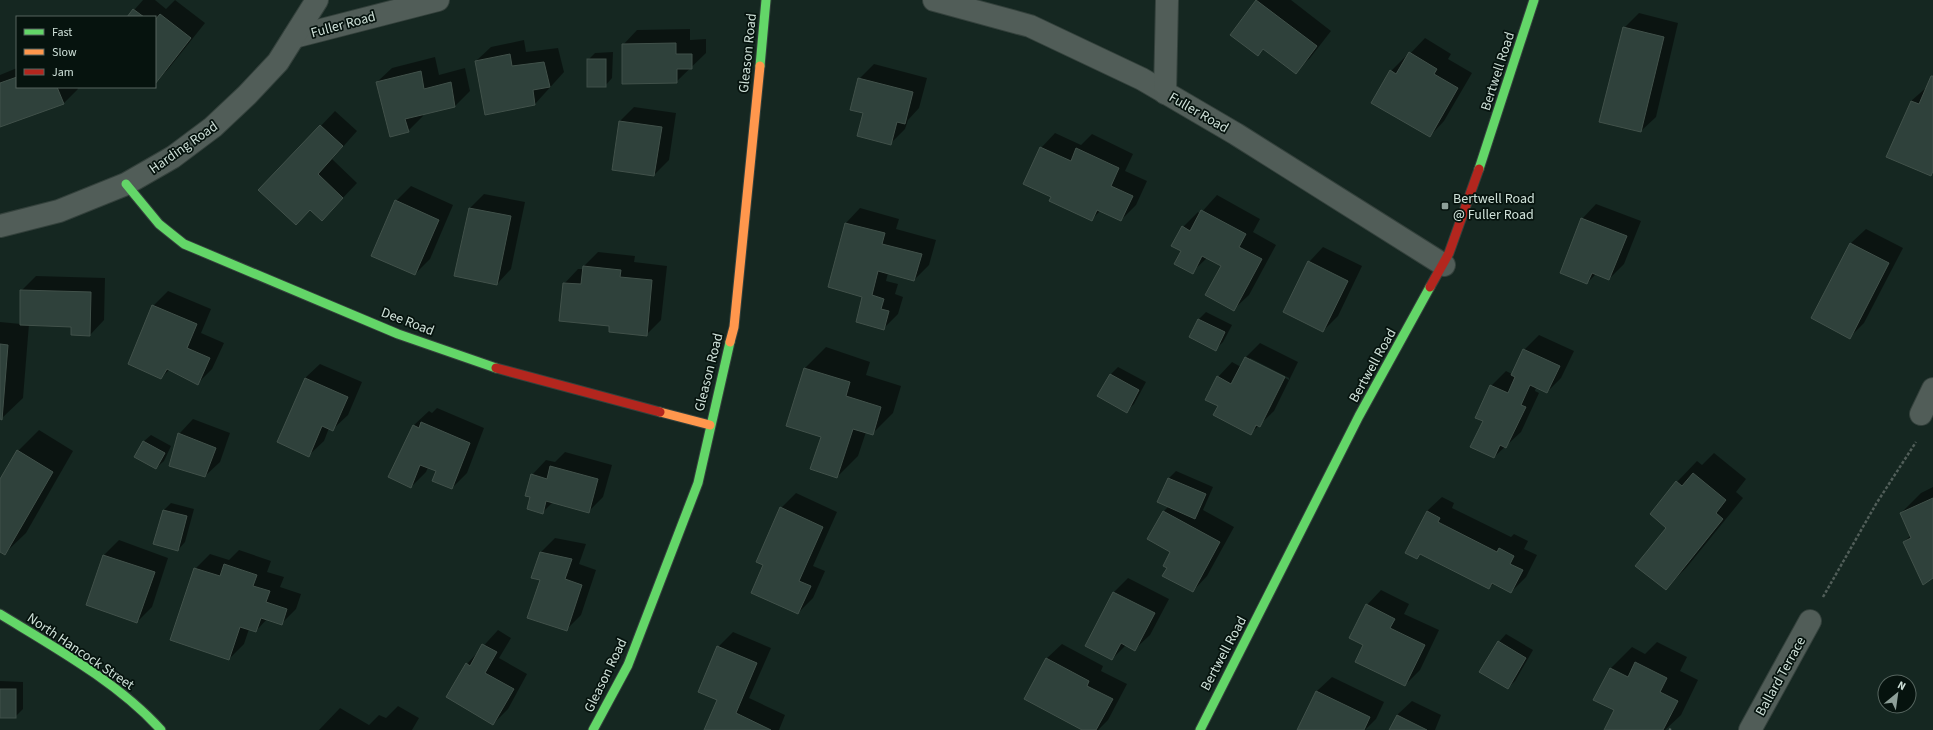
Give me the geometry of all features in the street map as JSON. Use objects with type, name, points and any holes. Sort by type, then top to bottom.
[{"type":"street","name":"Harding Road","points":[[0,226],[60,211],[126,184],[173,157],[213,127],[248,95],[278,62],[317,0]]},
{"type":"street","name":"Fuller Road","points":[[294,37],[438,0]]},
{"type":"street","name":"Gleason Road","points":[[593,730],[628,665],[698,483],[710,425],[734,327],[766,0]]},
{"type":"street","name":"Fuller Road","points":[[934,0],[1030,26],[1142,79],[1236,134],[1444,265]]},
{"type":"street","points":[[1166,93],[1167,0]]},
{"type":"street","name":"Bertwell Road","points":[[1200,730],[1356,422],[1444,265],[1472,190],[1534,0]]},
{"type":"street","name":"Dee Road","points":[[126,184],[151,217],[166,232],[184,244],[398,334],[482,364],[710,425]]},
{"type":"street","points":[[1921,414],[1933,389]]},
{"type":"street","name":"North Hancock Street","points":[[0,614],[76,661],[125,697],[153,721],[161,730]]},
{"type":"street","name":"Ballard Terrace","points":[[1750,730],[1810,621]]},
{"type":"path","points":[[1810,621],[1876,504],[1917,440],[1921,414]]},
{"type":"building","points":[[1256,0],[1317,46],[1296,74],[1263,49],[1258,56],[1230,35]]},
{"type":"building","points":[[133,9],[143,16],[128,16]]},
{"type":"building","points":[[160,14],[191,38],[156,83],[156,19]]},
{"type":"building","points":[[1623,27],[1664,37],[1641,132],[1599,122]]},
{"type":"building","points":[[676,43],[676,54],[692,54],[692,69],[677,69],[677,83],[622,84],[622,44]]},
{"type":"building","points":[[1409,52],[1437,69],[1434,74],[1458,88],[1430,137],[1371,103],[1390,70],[1396,74]]},
{"type":"building","points":[[510,54],[512,66],[544,62],[550,87],[533,90],[535,105],[485,115],[475,61]]},
{"type":"building","points":[[587,59],[606,59],[606,87],[587,87]]},
{"type":"building","points":[[421,71],[424,89],[451,82],[455,107],[405,119],[409,132],[390,137],[376,82]]},
{"type":"building","points":[[1931,76],[1933,76],[1933,171],[1931,176],[1886,157],[1911,101],[1919,104]]},
{"type":"building","points":[[16,77],[16,88],[57,88],[64,104],[0,127],[0,83]]},
{"type":"building","points":[[858,78],[913,92],[905,124],[897,122],[891,145],[857,136],[863,113],[850,110]]},
{"type":"building","points":[[619,121],[662,127],[654,176],[612,170]]},
{"type":"building","points":[[320,125],[343,146],[318,174],[343,198],[322,221],[310,210],[296,225],[258,190]]},
{"type":"building","points":[[1040,147],[1071,161],[1076,148],[1119,168],[1111,186],[1133,196],[1121,221],[1097,210],[1092,221],[1049,201],[1051,197],[1023,184]]},
{"type":"building","points":[[395,200],[439,220],[415,275],[371,256]]},
{"type":"building","points":[[469,208],[511,216],[497,285],[454,276]]},
{"type":"building","points":[[1201,210],[1246,234],[1239,247],[1262,259],[1234,311],[1205,295],[1221,266],[1202,256],[1193,274],[1174,264],[1181,251],[1171,246],[1182,226],[1190,231]]},
{"type":"building","points":[[1581,218],[1627,236],[1609,280],[1592,273],[1587,284],[1560,273]]},
{"type":"building","points":[[845,223],[885,233],[882,244],[922,254],[914,281],[878,271],[872,295],[884,299],[881,309],[889,311],[884,330],[856,322],[862,297],[828,287]]},
{"type":"building","points":[[1850,243],[1889,263],[1850,339],[1811,318]]},
{"type":"building","points":[[1308,261],[1348,281],[1323,332],[1283,312]]},
{"type":"building","points":[[583,266],[621,270],[620,277],[652,280],[647,336],[609,332],[609,326],[559,321],[563,283],[581,284]]},
{"type":"building","points":[[20,290],[91,292],[90,336],[71,335],[71,327],[20,325]]},
{"type":"building","points":[[152,305],[197,324],[187,348],[210,358],[198,385],[167,369],[161,379],[128,364]]},
{"type":"building","points":[[1198,319],[1225,332],[1216,351],[1189,337]]},
{"type":"building","points":[[0,344],[8,345],[2,420],[0,419]]},
{"type":"building","points":[[1523,349],[1560,366],[1547,393],[1530,385],[1521,405],[1526,407],[1506,448],[1500,445],[1494,458],[1470,447],[1483,421],[1475,418],[1490,385],[1508,393],[1515,377],[1511,375]]},
{"type":"building","points":[[1245,357],[1285,377],[1260,427],[1256,425],[1251,435],[1213,415],[1218,406],[1205,400],[1217,376],[1231,384]]},
{"type":"building","points":[[804,368],[850,382],[846,396],[881,407],[873,435],[853,429],[837,478],[810,469],[821,437],[786,426]]},
{"type":"building","points":[[1110,374],[1139,390],[1127,413],[1097,396]]},
{"type":"building","points":[[305,378],[348,397],[333,431],[322,426],[309,457],[277,442]]},
{"type":"building","points":[[421,422],[470,443],[452,489],[432,481],[436,471],[420,465],[411,488],[388,477],[413,425],[419,428]]},
{"type":"building","points":[[178,433],[216,448],[205,477],[169,466]]},
{"type":"building","points":[[143,441],[165,453],[156,469],[134,457]]},
{"type":"building","points":[[17,450],[53,472],[5,555],[0,552],[0,479]]},
{"type":"building","points":[[550,466],[598,479],[589,513],[546,501],[543,514],[527,509],[530,497],[525,496],[531,474],[547,479]]},
{"type":"building","points":[[1693,473],[1726,500],[1716,513],[1723,519],[1666,590],[1635,566],[1666,528],[1650,514],[1676,481],[1682,486]]},
{"type":"building","points":[[1168,478],[1206,494],[1195,519],[1157,502]]},
{"type":"building","points":[[1933,498],[1933,578],[1923,585],[1903,542],[1911,538],[1900,513]]},
{"type":"building","points":[[780,507],[823,527],[799,581],[811,586],[798,614],[751,593],[763,565],[756,562]]},
{"type":"building","points":[[163,510],[187,516],[178,551],[153,544]]},
{"type":"building","points":[[1163,511],[1220,542],[1193,592],[1162,576],[1167,568],[1163,566],[1170,552],[1147,539]]},
{"type":"building","points":[[1427,511],[1440,518],[1438,522],[1497,552],[1499,548],[1514,556],[1510,564],[1523,570],[1511,593],[1492,583],[1489,589],[1420,554],[1417,559],[1405,553]]},
{"type":"building","points":[[540,552],[572,559],[565,579],[582,585],[567,631],[527,618],[540,580],[531,578]]},
{"type":"building","points":[[103,555],[155,572],[137,623],[86,605]]},
{"type":"building","points":[[224,564],[257,575],[253,586],[270,591],[266,602],[287,609],[282,625],[261,618],[256,632],[240,627],[229,660],[170,640],[194,568],[220,576]]},
{"type":"building","points":[[1113,592],[1155,613],[1135,651],[1121,643],[1112,660],[1085,646]]},
{"type":"building","points":[[1366,604],[1395,619],[1390,628],[1425,645],[1405,686],[1355,662],[1363,645],[1349,638]]},
{"type":"building","points":[[1498,641],[1526,658],[1508,689],[1479,672]]},
{"type":"building","points":[[482,644],[497,652],[485,673],[514,689],[493,725],[446,697],[466,663],[470,666]]},
{"type":"building","points":[[717,646],[757,663],[736,713],[771,730],[704,730],[717,700],[698,692]]},
{"type":"building","points":[[1046,658],[1089,681],[1087,686],[1113,699],[1096,730],[1082,730],[1024,699]]},
{"type":"building","points":[[1635,662],[1667,678],[1660,692],[1678,701],[1663,730],[1604,730],[1614,710],[1593,700],[1610,668],[1628,677]]},
{"type":"building","points":[[0,689],[16,689],[16,718],[0,718]]},
{"type":"building","points":[[1316,691],[1370,717],[1364,730],[1297,730]]},
{"type":"building","points":[[1397,715],[1427,730],[1389,730]]},
{"type":"traffic: fast","points":[[760,66],[766,0]]},
{"type":"traffic: fast","points":[[1479,169],[1534,0]]},
{"type":"traffic: fast","points":[[126,184],[159,224],[184,244],[398,334],[496,368]]},
{"type":"traffic: fast","points":[[1200,730],[1359,416],[1430,287]]},
{"type":"traffic: fast","points":[[593,730],[628,665],[698,483],[730,342]]},
{"type":"traffic: fast","points":[[0,614],[64,653],[106,681],[144,713],[161,730]]},
{"type":"traffic: slow","points":[[730,342],[734,327],[760,66]]},
{"type":"traffic: slow","points":[[660,412],[710,425]]},
{"type":"traffic: jam","points":[[1430,287],[1449,253],[1479,169]]},
{"type":"traffic: jam","points":[[496,368],[660,412]]},
{"type":"place","name":"Bertwell Road @ Fuller Road","points":[[1445,206]]}]
